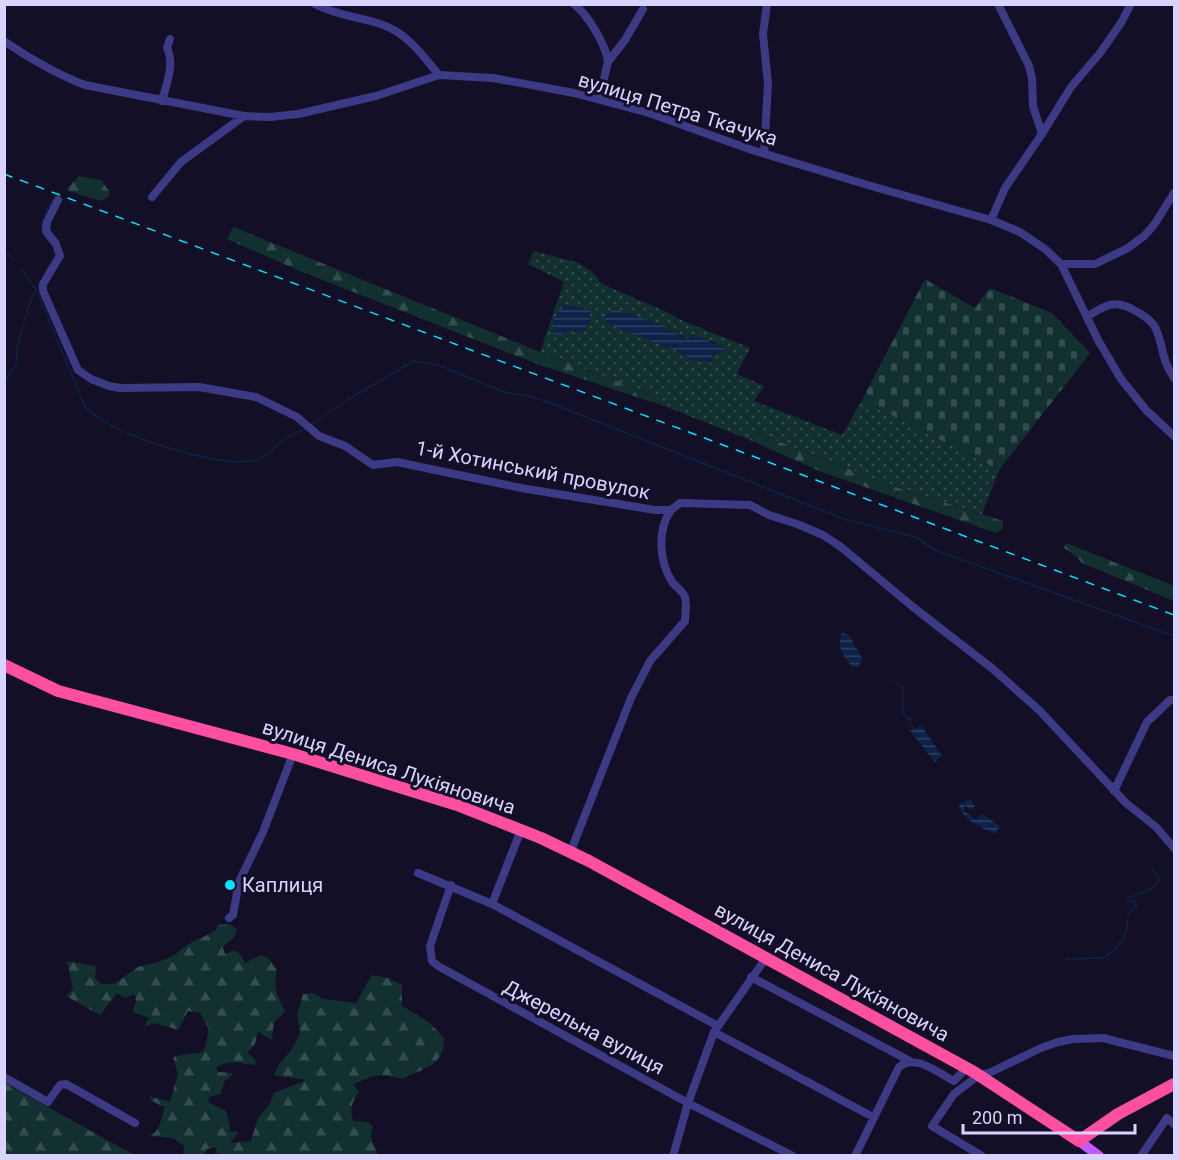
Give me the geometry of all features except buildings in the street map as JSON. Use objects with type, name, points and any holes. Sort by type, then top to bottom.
[{"type":"highway","name":"вулиця Дениса Лукіяновича","points":[[4,665],[58,691],[293,754],[457,805],[521,830],[570,852],[979,1075],[1079,1141]]},
{"type":"highway","points":[[1079,1141],[1118,1114],[1174,1084]]},
{"type":"main road","points":[[1079,1141],[1099,1155]]},
{"type":"street","points":[[315,4],[329,12],[385,25],[405,37],[439,75]]},
{"type":"street","points":[[574,4],[591,24],[607,56],[608,62],[599,99]]},
{"type":"street","points":[[764,153],[768,84],[763,34],[767,4]]},
{"type":"street","points":[[998,4],[1029,66],[1033,105],[1042,134]]},
{"type":"street","points":[[991,220],[1005,188],[1071,87],[1112,36],[1131,4]]},
{"type":"street","points":[[608,62],[625,40],[643,9]]},
{"type":"street","points":[[162,101],[169,74],[171,55],[167,48],[170,39]]},
{"type":"street","name":"вулиця Петра Ткачука","points":[[4,41],[70,80],[85,85],[244,116],[270,117],[298,114],[376,96],[439,75],[494,78],[599,99],[649,113],[764,153],[991,220],[1020,232],[1045,249],[1061,264],[1121,379],[1146,410],[1174,436]]},
{"type":"street","points":[[152,197],[181,162],[244,116]]},
{"type":"street","points":[[1061,264],[1095,264],[1128,248],[1154,225],[1174,193]]},
{"type":"street","name":"1-й Хотинський провулок","points":[[58,200],[47,222],[46,231],[56,244],[60,256],[43,284],[43,291],[78,370],[91,379],[120,388],[199,387],[256,397],[297,417],[319,436],[345,446],[373,465],[397,462],[606,504],[655,510],[671,510],[680,503],[750,506],[823,535],[862,563],[913,607],[993,669],[1040,711],[1114,791],[1156,827],[1174,848]]},
{"type":"street","points":[[1087,317],[1111,304],[1122,304],[1148,319],[1155,326],[1166,366],[1174,378]]},
{"type":"street","points":[[570,852],[632,698],[650,662],[686,621],[685,597],[671,580],[662,552],[662,529],[665,518],[671,510]]},
{"type":"street","points":[[1114,791],[1147,722],[1170,700],[1174,700]]},
{"type":"street","points":[[229,918],[233,915],[239,882],[263,832],[293,754]]},
{"type":"street","points":[[492,904],[521,830]]},
{"type":"street","points":[[418,873],[492,904],[873,1117]]},
{"type":"street","name":"Джерельна вулиця","points":[[451,885],[430,946],[432,961],[438,966],[688,1103],[793,1155]]},
{"type":"street","points":[[673,1155],[688,1103],[716,1029],[766,958]]},
{"type":"street","points":[[751,977],[910,1061],[917,1062],[954,1081],[966,1068]]},
{"type":"street","points":[[982,1155],[932,1126],[954,1094],[979,1075],[989,1073],[1041,1048],[1073,1039],[1119,1040],[1174,1056]]},
{"type":"street","points":[[855,1155],[899,1067],[910,1061]]},
{"type":"street","points":[[4,1077],[48,1102],[60,1085],[66,1084],[135,1123]]},
{"type":"street","points":[[1141,1155],[1167,1118],[1174,1124]]},
{"type":"green space","points":[[79,176],[101,180],[110,192],[109,197],[101,201],[69,191],[67,189]]},
{"type":"green space","points":[[233,227],[540,352],[665,399],[664,406],[537,364],[300,271],[227,239]]},
{"type":"green space","points":[[534,251],[579,263],[592,272],[602,284],[750,348],[737,374],[764,386],[754,401],[842,435],[862,400],[999,470],[982,514],[895,487],[755,432],[750,440],[664,406],[665,399],[540,352],[564,282],[528,264]],"holes":[[[605,316],[637,317],[651,321],[687,339],[712,341],[724,348],[724,351],[712,355],[713,362],[689,359],[686,355],[607,323]]]},
{"type":"green space","points":[[925,279],[975,308],[990,288],[1052,313],[1090,353],[999,470],[862,400]]},
{"type":"green space","points":[[754,432],[895,487],[1003,521],[1003,529],[996,533],[819,471],[750,440]]},
{"type":"green space","points":[[1066,543],[1174,586],[1174,601],[1082,563],[1064,548]]},
{"type":"green space","points":[[231,924],[237,930],[234,937],[223,947],[225,954],[234,950],[240,954],[245,963],[261,955],[268,958],[277,970],[276,988],[285,1012],[274,1022],[272,1040],[258,1032],[255,1044],[247,1053],[255,1059],[256,1065],[231,1062],[216,1068],[218,1072],[234,1073],[224,1082],[221,1094],[209,1097],[208,1102],[226,1111],[231,1132],[238,1133],[230,1143],[251,1141],[258,1118],[269,1105],[274,1093],[306,1080],[274,1075],[300,1033],[297,1015],[303,994],[313,993],[323,999],[356,1003],[372,975],[388,978],[402,985],[402,1006],[430,1023],[444,1038],[441,1055],[437,1061],[425,1069],[402,1079],[377,1076],[353,1085],[359,1092],[352,1106],[353,1121],[368,1122],[373,1126],[371,1137],[378,1155],[237,1156],[215,1153],[217,1147],[207,1149],[203,1155],[183,1155],[184,1146],[173,1138],[150,1136],[162,1120],[164,1107],[152,1101],[149,1096],[170,1102],[178,1074],[173,1057],[200,1053],[205,1048],[209,1029],[200,1013],[188,1011],[178,1030],[155,1023],[144,1027],[149,1018],[133,1012],[135,994],[125,998],[117,993],[100,1015],[66,996],[73,989],[67,961],[96,966],[95,978],[101,984],[114,984],[138,967],[159,962],[176,954],[185,946],[215,931],[218,925]]},
{"type":"green space","points":[[5,1083],[134,1155],[5,1155]]},
{"type":"water","points":[[566,305],[591,310],[589,323],[584,331],[571,330],[560,335],[554,334],[555,318]]},
{"type":"water","points":[[613,309],[651,321],[687,339],[694,334],[724,348],[725,351],[712,355],[711,359],[714,363],[689,359],[686,355],[606,323],[605,316]]},
{"type":"water","points":[[842,633],[849,635],[862,658],[859,667],[853,667],[842,652],[840,638]]},
{"type":"water","points":[[921,725],[942,756],[935,762],[910,731]]},
{"type":"water","points":[[971,800],[975,806],[971,810],[964,805],[965,812],[976,819],[982,814],[1000,826],[995,834],[963,815],[959,805]]},
{"type":"waterway","points":[[48,240],[44,235],[42,225],[53,199]]},
{"type":"waterway","points":[[4,252],[14,260]]},
{"type":"waterway","points":[[46,271],[56,254]]},
{"type":"waterway","points":[[21,268],[36,290],[85,406],[97,417],[116,428],[193,455],[240,462],[261,458],[286,438],[307,428]]},
{"type":"waterway","points":[[4,382],[16,365],[18,343],[31,299],[40,283]]},
{"type":"waterway","points":[[311,425],[347,400],[414,361],[438,365],[504,392],[548,402],[844,519],[915,537],[935,550],[1174,636]]},
{"type":"waterway","points":[[895,681],[903,687],[903,713],[908,719],[911,718],[909,724],[914,729]]},
{"type":"waterway","points":[[1066,959],[1104,958],[1117,947],[1125,936],[1128,916],[1136,906],[1135,902],[1127,899],[1150,889],[1157,883],[1159,878],[1152,868]]},
{"type":"railway","points":[[4,174],[1174,615]]},
{"type":"place","name":"Каплиця","points":[[230,885]]}]
